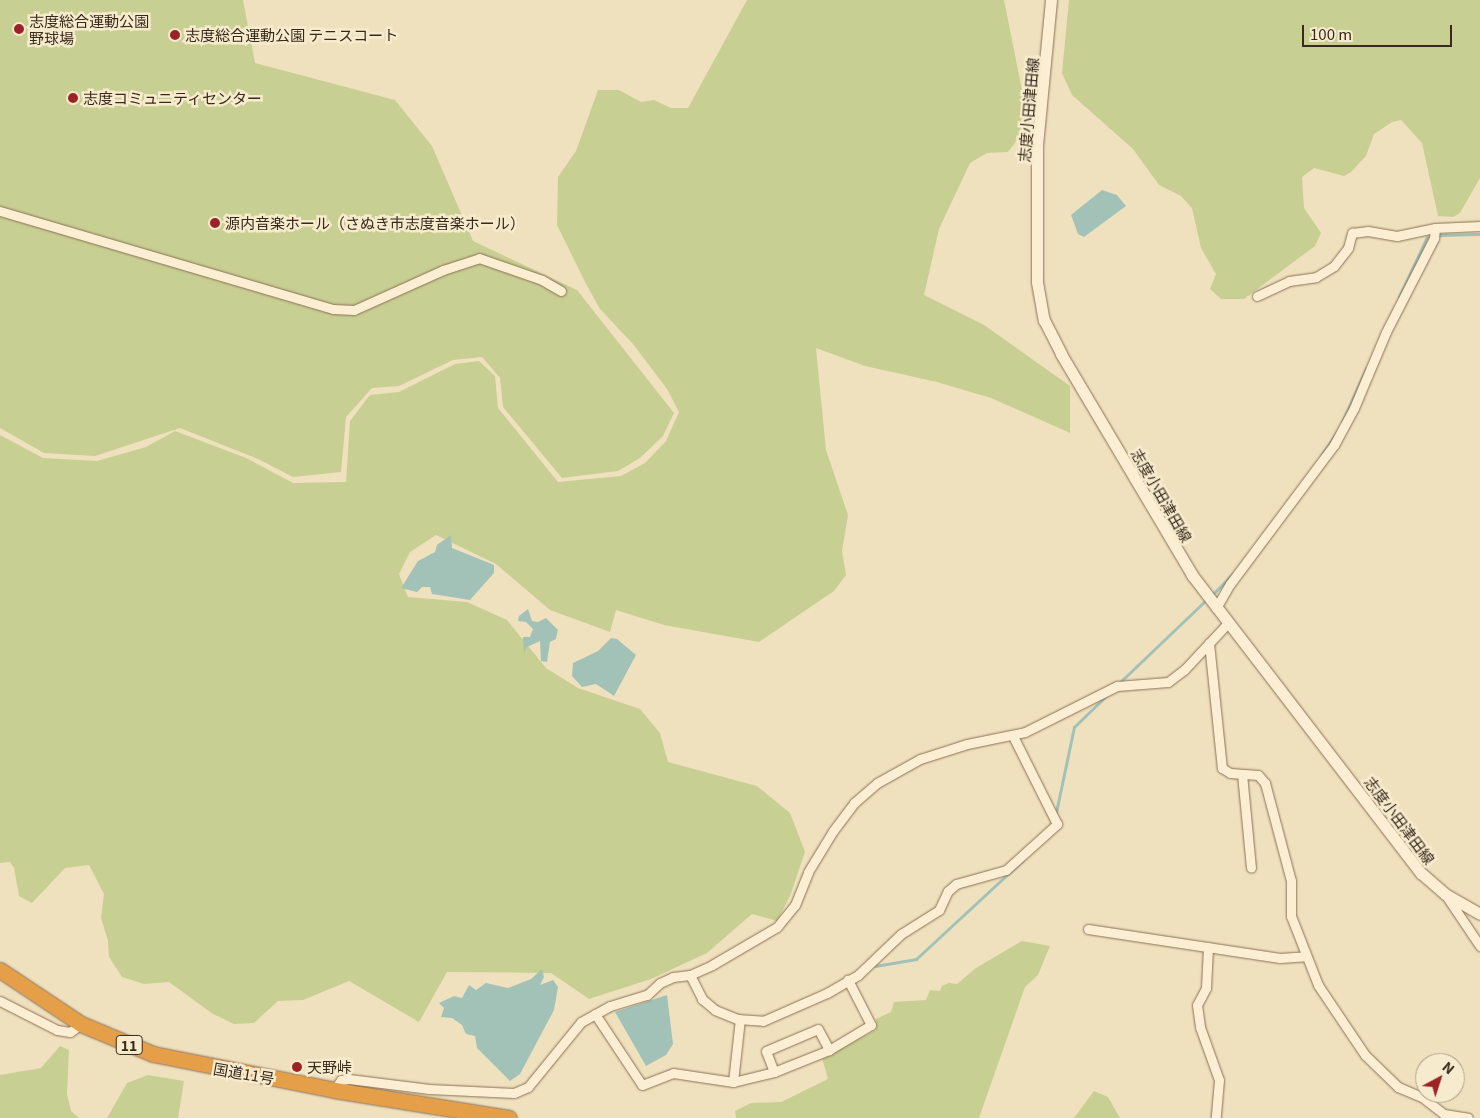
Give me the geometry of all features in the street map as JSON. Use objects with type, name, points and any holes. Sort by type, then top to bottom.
[{"type":"highway","name":"国道11号","points":[[0,970],[81,1024],[153,1054],[334,1090],[509,1118]]},
{"type":"main road","name":"志度小田津田線","points":[[1051,0],[1037,145],[1037,282],[1044,320],[1170,541],[1216,608],[1421,873],[1445,894],[1480,914]]},
{"type":"street","points":[[0,211],[333,309],[354,310],[473,259],[542,280],[561,291]]},
{"type":"street","points":[[1257,296],[1289,281],[1316,277],[1334,266],[1348,248],[1352,233],[1368,231],[1397,236],[1435,228],[1480,226]]},
{"type":"street","points":[[1216,608],[1230,584],[1334,445],[1354,408],[1386,332],[1434,238],[1435,228]]},
{"type":"street","points":[[334,1090],[341,1080],[349,1079],[429,1089],[514,1093],[528,1087],[581,1022],[595,1014],[647,995],[660,982],[673,977],[690,975],[712,965],[777,927],[788,916],[808,872],[833,831],[854,803],[877,783],[920,759],[967,744],[1013,736],[1117,686],[1168,682],[1184,670],[1228,623]]},
{"type":"street","points":[[1209,643],[1222,768],[1242,774],[1258,775],[1265,783],[1291,881],[1290,916],[1306,956],[1329,1003],[1365,1055],[1404,1092],[1422,1097],[1444,1114],[1468,1118]]},
{"type":"street","points":[[690,975],[702,999],[715,1010],[740,1019],[763,1022],[848,980],[901,934],[938,910],[948,891],[956,884],[1006,870],[1057,824],[1013,736]]},
{"type":"street","points":[[1242,774],[1251,868]]},
{"type":"street","points":[[1445,894],[1480,946]]},
{"type":"street","points":[[1088,929],[1280,958],[1306,956]]},
{"type":"street","points":[[1208,947],[1206,988],[1197,1005],[1200,1027],[1219,1080],[1216,1118]]},
{"type":"street","points":[[595,1014],[642,1085],[673,1073],[734,1082],[774,1072],[829,1050],[871,1026],[848,980]]},
{"type":"street","points":[[0,1001],[57,1030],[70,1032],[81,1024]]},
{"type":"street","points":[[734,1082],[740,1019]]},
{"type":"street","points":[[774,1072],[766,1051],[818,1029],[829,1050]]},
{"type":"green space","points":[[0,0],[243,0],[255,63],[395,100],[432,146],[473,241],[577,290],[674,413],[663,436],[640,458],[618,471],[562,478],[503,407],[500,378],[482,357],[453,360],[399,386],[372,388],[346,417],[341,472],[293,477],[258,459],[180,428],[95,456],[44,453],[0,428]]},
{"type":"green space","points":[[747,0],[1004,0],[1023,95],[1026,128],[1008,152],[987,153],[970,163],[939,229],[924,295],[984,325],[1070,386],[1070,433],[991,398],[937,382],[865,366],[816,348],[826,450],[848,515],[842,551],[846,575],[834,591],[759,642],[664,625],[616,610],[610,632],[550,610],[496,564],[436,535],[410,552],[399,574],[408,597],[467,602],[507,620],[546,668],[578,688],[640,709],[660,733],[668,762],[757,786],[790,813],[805,852],[790,896],[777,921],[752,914],[707,953],[651,979],[589,999],[551,973],[447,972],[419,1022],[349,981],[303,1000],[278,1001],[254,1023],[234,1024],[213,1014],[169,982],[144,984],[122,977],[109,957],[108,941],[101,918],[104,894],[89,865],[65,868],[32,903],[19,896],[14,868],[10,862],[0,863],[0,435],[43,458],[97,461],[146,447],[175,431],[246,458],[293,483],[346,482],[350,421],[370,395],[399,392],[455,364],[479,361],[495,376],[498,408],[558,482],[621,476],[645,463],[666,441],[679,412],[667,389],[633,344],[600,309],[586,284],[557,225],[558,177],[576,151],[598,90],[619,90],[641,102],[654,100],[671,108],[688,108]]},
{"type":"green space","points":[[1069,0],[1480,0],[1480,178],[1460,213],[1453,217],[1438,216],[1422,143],[1401,120],[1392,122],[1374,134],[1366,156],[1351,172],[1344,176],[1314,168],[1302,177],[1304,208],[1321,233],[1315,246],[1244,299],[1221,299],[1210,289],[1216,274],[1201,248],[1192,208],[1181,196],[1159,185],[1133,149],[1072,95],[1062,73]]},
{"type":"green space","points":[[1022,941],[1050,946],[1038,975],[1025,987],[979,1118],[736,1118],[735,1111],[751,1103],[781,1102],[828,1079],[822,1058],[876,1030],[876,1019],[891,1012],[894,1002],[926,1000],[930,990],[940,991],[942,986],[949,983],[957,984],[976,968]]},
{"type":"green space","points":[[60,1046],[69,1050],[67,1094],[71,1111],[79,1118],[0,1118],[0,1075],[41,1068]]},
{"type":"green space","points":[[148,1075],[184,1081],[178,1118],[107,1118],[127,1083]]},
{"type":"green space","points":[[1094,1091],[1108,1097],[1120,1118],[1074,1118]]},
{"type":"water","points":[[1102,190],[1117,195],[1126,206],[1084,237],[1078,234],[1071,215]]},
{"type":"water","points":[[451,535],[452,548],[494,565],[494,573],[470,600],[432,594],[430,587],[422,587],[417,592],[401,588],[418,561],[435,552],[437,545]]},
{"type":"water","points":[[528,609],[532,621],[538,622],[546,618],[558,630],[556,639],[550,642],[547,662],[541,661],[540,641],[527,647],[524,653],[523,637],[530,637],[533,629],[526,622],[518,621],[519,616]]},
{"type":"water","points":[[611,638],[617,639],[636,655],[614,696],[596,684],[582,687],[572,676],[573,663],[598,651]]},
{"type":"water","points":[[542,969],[544,977],[540,985],[553,980],[558,987],[554,1010],[520,1074],[510,1081],[477,1048],[475,1036],[466,1034],[462,1025],[452,1018],[441,1017],[444,1008],[439,1003],[454,996],[462,998],[469,985],[476,990],[486,983],[508,988],[531,979]]},
{"type":"water","points":[[667,995],[673,1044],[666,1055],[646,1066],[615,1012]]},
{"type":"waterway","points":[[1440,235],[1480,234]]},
{"type":"waterway","points":[[1399,297],[1427,237]]},
{"type":"waterway","points":[[1342,422],[1366,368]]},
{"type":"waterway","points":[[1322,454],[1337,432]]},
{"type":"waterway","points":[[1212,595],[1233,573]]},
{"type":"waterway","points":[[1119,683],[1207,599]]},
{"type":"waterway","points":[[1055,817],[1074,727],[1108,694]]},
{"type":"waterway","points":[[875,966],[916,959],[1023,860]]},
{"type":"place","name":"志度総合運動公園 野球場","points":[[19,29]]},
{"type":"place","name":"志度総合運動公園 テニスコート","points":[[175,35]]},
{"type":"place","name":"志度コミュニティセンター","points":[[73,98]]},
{"type":"place","name":"源内音楽ホール（さぬき市志度音楽ホール）","points":[[215,223]]},
{"type":"place","name":"天野峠","points":[[297,1067]]}]
